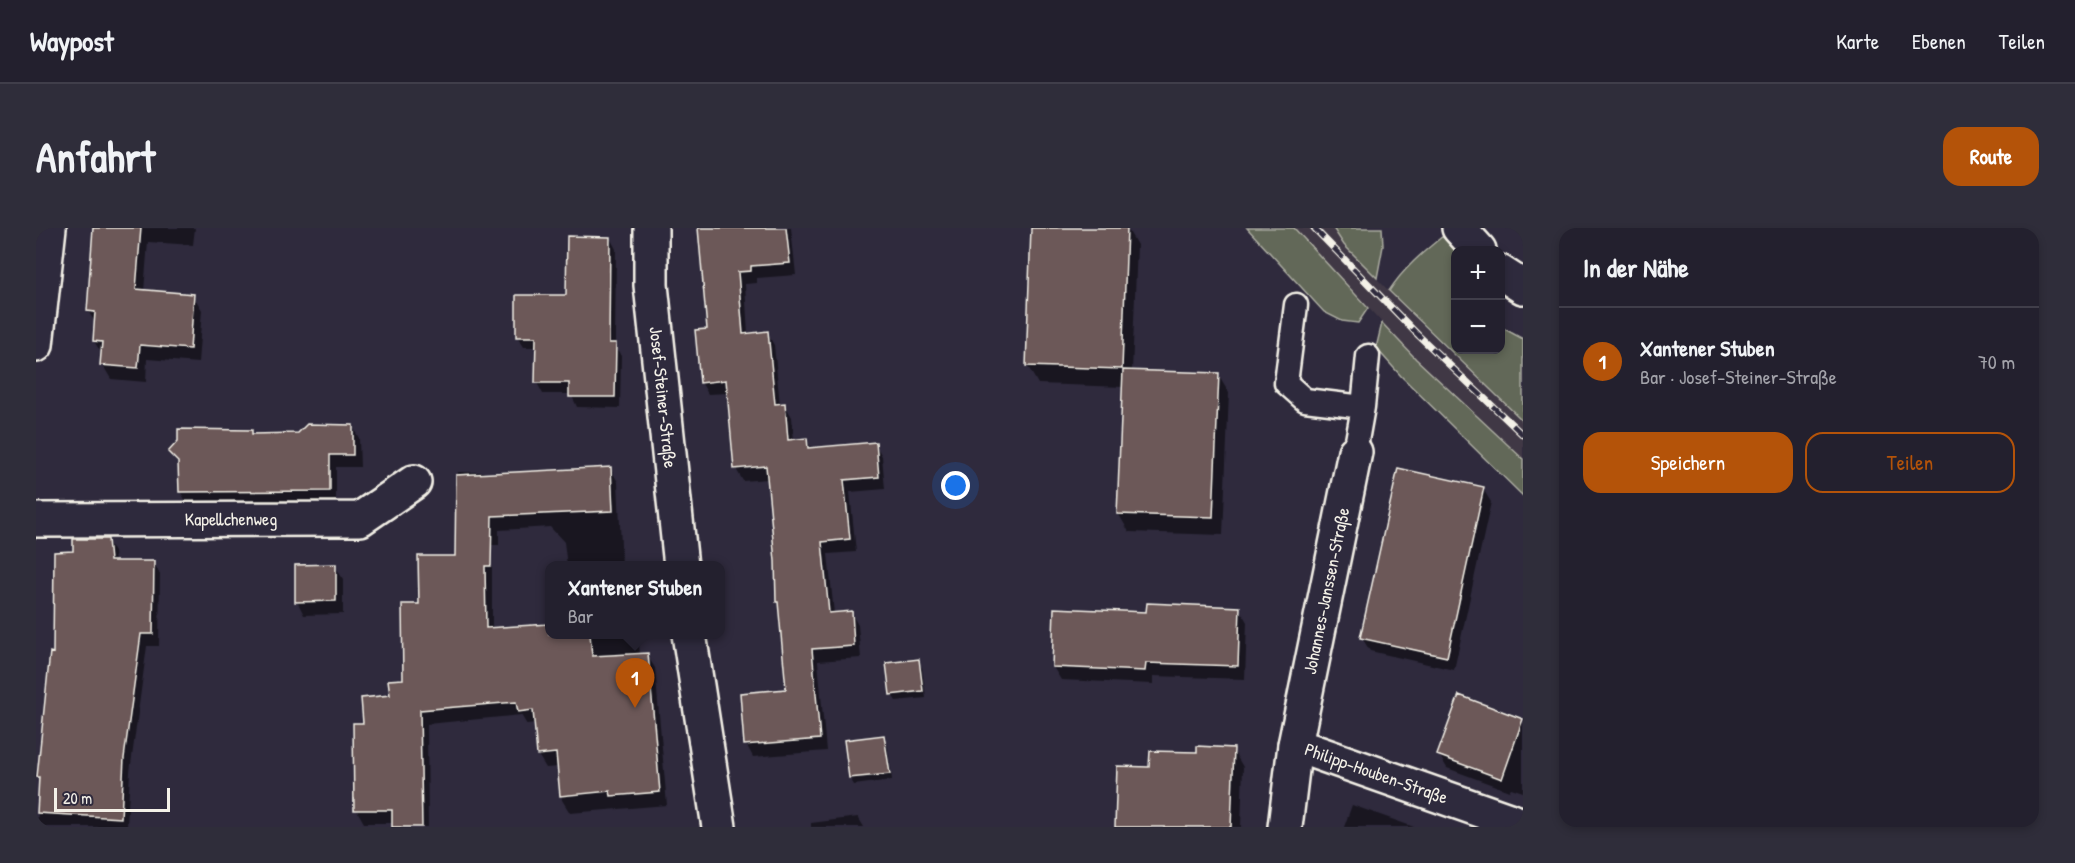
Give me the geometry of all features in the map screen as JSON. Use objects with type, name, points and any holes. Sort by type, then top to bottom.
[{"type":"street","points":[[36,345],[49,228]]},
{"type":"street","name":"Josef-Steiner-Straße","points":[[651,228],[651,285],[680,561]]},
{"type":"street","points":[[1459,228],[1475,246]]},
{"type":"street","points":[[1505,275],[1523,287]]},
{"type":"street","name":"Johannes-Janssen-Straße","points":[[1285,827],[1295,745],[1355,452]]},
{"type":"street","name":"Kapellchenweg","points":[[36,520],[360,519],[414,482]]},
{"type":"street","points":[[690,639],[719,827]]},
{"type":"street","name":"Philipp-Houben-Straße","points":[[1295,745],[1523,825]]},
{"type":"lane","points":[[1296,305],[1286,383],[1305,400],[1363,407]]},
{"type":"lane","name":"Johannes-Janssen-Straße","points":[[1355,452],[1363,407],[1368,356]]},
{"type":"shaded area","points":[[1294,228],[1333,228],[1344,245],[1421,324],[1523,421],[1523,459],[1416,359]]},
{"type":"green space","points":[[1247,228],[1294,228],[1368,308],[1358,323],[1342,321],[1324,312]]},
{"type":"green space","points":[[1333,228],[1382,228],[1383,246],[1377,278],[1344,245]]},
{"type":"green space","points":[[1443,236],[1451,246],[1451,351],[1389,291],[1407,268]]},
{"type":"green space","points":[[1382,323],[1416,359],[1523,459],[1523,496],[1401,376],[1376,348]]},
{"type":"green space","points":[[1505,329],[1523,339],[1523,421],[1454,354],[1505,354]]},
{"type":"building","points":[[93,228],[141,228],[136,289],[194,294],[190,349],[140,345],[138,368],[100,365],[102,342],[93,341],[95,312],[87,311]]},
{"type":"building","points":[[698,228],[786,228],[790,263],[751,266],[751,271],[738,272],[743,334],[768,331],[775,404],[785,403],[788,440],[807,438],[808,448],[876,442],[879,477],[844,480],[850,539],[822,542],[829,613],[852,611],[854,646],[812,649],[820,739],[744,745],[740,693],[786,689],[778,602],[776,602],[775,561],[766,466],[734,469],[726,380],[700,383],[695,330],[707,329]]},
{"type":"building","points":[[1031,228],[1127,228],[1122,369],[1026,366]]},
{"type":"building","points":[[567,236],[610,237],[609,343],[616,343],[615,397],[569,397],[569,383],[535,383],[536,337],[516,337],[516,295],[566,295]]},
{"type":"building","points":[[1123,370],[1219,373],[1213,517],[1117,514]]},
{"type":"building","points":[[307,424],[353,425],[353,455],[330,455],[330,491],[179,492],[178,462],[168,452],[178,441],[178,429],[252,430],[252,434],[298,433]]},
{"type":"building","points":[[611,467],[613,511],[492,516],[491,566],[485,566],[486,628],[545,624],[545,639],[590,639],[592,656],[648,653],[660,792],[611,796],[610,791],[560,796],[556,753],[537,755],[533,710],[518,712],[516,702],[420,710],[422,827],[392,827],[392,810],[354,810],[353,723],[363,723],[361,698],[390,695],[388,680],[403,679],[402,604],[419,604],[418,556],[455,556],[456,475]]},
{"type":"building","points":[[1398,468],[1484,487],[1447,657],[1360,638]]},
{"type":"building","points":[[73,539],[108,539],[110,561],[154,561],[153,634],[141,634],[124,758],[121,818],[37,813],[39,777],[37,777],[50,652],[53,653],[54,552],[73,551]]},
{"type":"building","points":[[336,564],[336,601],[295,602],[295,565]]},
{"type":"building","points":[[1147,603],[1240,607],[1238,666],[1146,663],[1145,671],[1052,667],[1054,608],[1146,612]]},
{"type":"building","points":[[919,659],[923,691],[890,695],[886,663]]},
{"type":"building","points":[[1459,695],[1523,719],[1502,779],[1437,755]]},
{"type":"building","points":[[884,735],[890,774],[849,778],[844,740]]},
{"type":"building","points":[[1197,746],[1234,748],[1231,827],[1115,827],[1117,766],[1149,767],[1150,751],[1197,752]]},
{"type":"railway","points":[[1314,228],[1419,336],[1523,435]]},
{"type":"place","name":"Xantener Stuben","points":[[635,708]]}]
